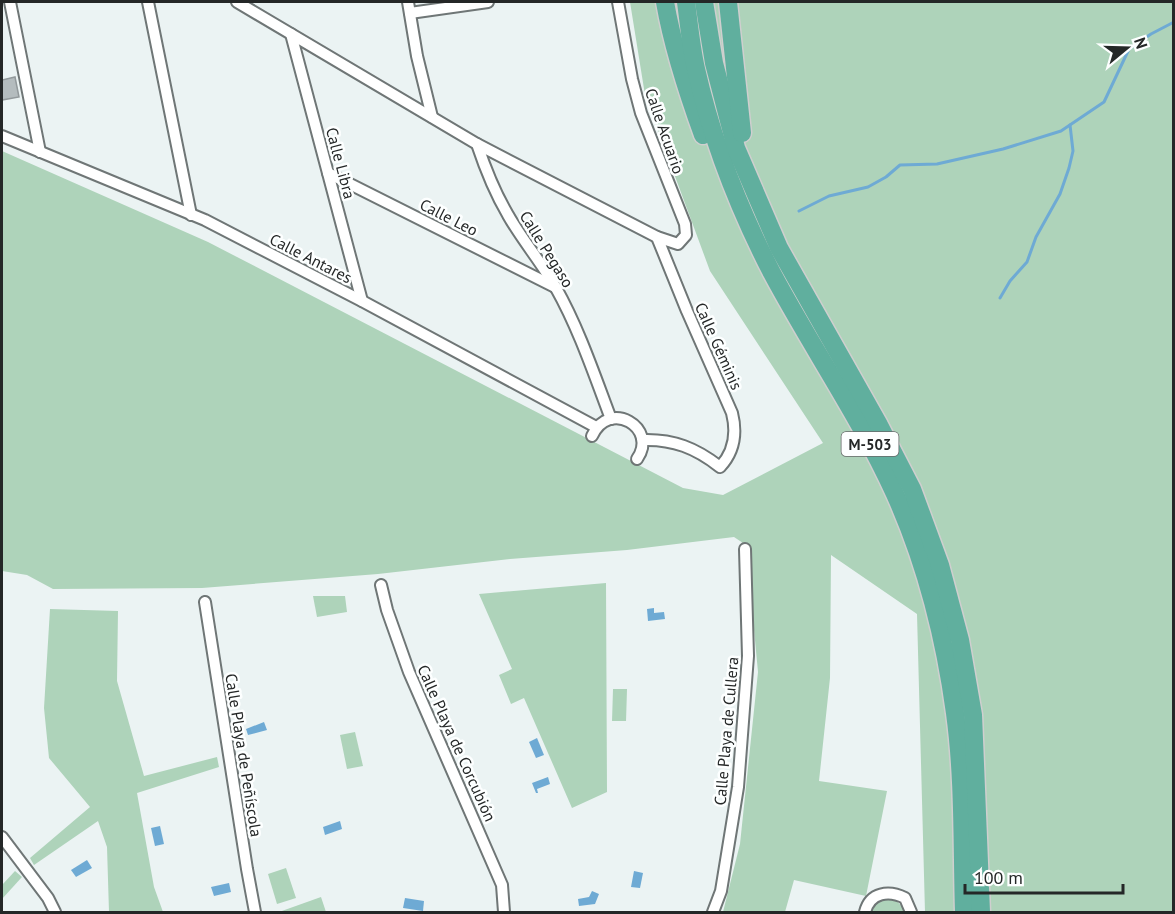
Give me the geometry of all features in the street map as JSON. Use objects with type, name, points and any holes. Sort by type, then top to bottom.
[{"type":"highway","name":"M-503","points":[[665,2],[682,75],[712,161],[741,233],[764,278],[795,315]]},
{"type":"highway","name":"M-503","points":[[686,2],[696,68],[720,156],[754,236],[795,315],[870,444],[896,495],[924,569],[944,644],[956,715],[964,912]]},
{"type":"highway","name":"M-503","points":[[704,2],[714,63],[736,148],[779,248],[879,425],[912,489],[940,565],[960,640],[973,715],[981,912]]},
{"type":"highway","name":"M-503","points":[[728,2],[739,117],[746,152],[779,248]]},
{"type":"street","points":[[10,2],[40,152]]},
{"type":"street","points":[[148,2],[191,215]]},
{"type":"street","points":[[237,2],[477,144],[657,237]]},
{"type":"street","points":[[408,2],[417,56],[432,117]]},
{"type":"street","points":[[410,13],[488,2]]},
{"type":"street","name":"Calle Acuario","points":[[618,2],[632,79],[641,113],[685,224],[686,235],[678,244],[657,237]]},
{"type":"street","name":"Calle Libra","points":[[291,33],[362,301]]},
{"type":"street","name":"Calle Antares","points":[[2,136],[191,215],[362,301],[594,432],[602,422],[610,419]]},
{"type":"street","name":"Calle Pegaso","points":[[477,144],[486,172],[508,216],[555,287],[588,357],[610,419]]},
{"type":"street","name":"Calle Leo","points":[[328,173],[555,287]]},
{"type":"street","name":"Calle Géminis","points":[[643,440],[659,439],[679,443],[702,453],[720,467],[728,459],[736,428],[732,413],[657,237]]},
{"type":"street","points":[[610,419],[621,418],[631,422],[639,430],[643,440],[637,459]]},
{"type":"street","name":"Calle Playa de Cullera","points":[[713,912],[721,891],[738,787],[748,656],[745,549]]},
{"type":"street","name":"Calle Playa de Corcubión","points":[[381,585],[387,610],[409,672],[502,885],[504,912]]},
{"type":"street","name":"Calle Playa de Peñíscola","points":[[205,602],[255,912]]},
{"type":"street","points":[[2,837],[48,898],[55,912]]},
{"type":"street","points":[[865,912],[874,898],[883,893],[893,892],[905,898],[911,912]]},
{"type":"green space","points":[[630,2],[1173,2],[1173,912],[925,912],[917,614],[831,555],[830,678],[819,781],[887,791],[866,896],[794,880],[785,912],[723,912],[740,844],[758,672],[746,545],[734,537],[627,550],[510,559],[378,574],[202,588],[53,589],[27,575],[2,571],[2,151],[208,242],[683,488],[723,495],[823,443],[710,271],[645,95]]},
{"type":"green space","points":[[606,583],[607,792],[572,808],[524,698],[511,704],[499,675],[512,669],[479,594]]},
{"type":"green space","points":[[313,596],[345,596],[347,612],[317,617]]},
{"type":"green space","points":[[50,609],[118,611],[117,681],[144,776],[217,757],[219,767],[137,793],[154,887],[163,912],[109,912],[107,847],[98,821],[34,865],[30,858],[90,807],[49,758],[44,708]]},
{"type":"green space","points":[[613,689],[627,689],[626,721],[612,721]]},
{"type":"green space","points":[[355,732],[363,766],[347,769],[340,735]]},
{"type":"green space","points":[[286,868],[296,898],[277,904],[268,874]]},
{"type":"green space","points":[[15,871],[22,877],[2,899],[2,885]]},
{"type":"green space","points":[[321,897],[326,912],[279,912]]},
{"type":"green space","points":[[887,899],[897,901],[903,908],[903,912],[872,912],[876,903]]},
{"type":"water","points":[[654,608],[654,613],[664,612],[665,619],[648,621],[647,609]]},
{"type":"water","points":[[264,722],[267,730],[248,735],[246,729]]},
{"type":"water","points":[[537,738],[544,755],[536,758],[529,742]]},
{"type":"water","points":[[548,777],[550,784],[537,789],[538,793],[536,793],[532,783]]},
{"type":"water","points":[[340,821],[342,829],[325,835],[323,827]]},
{"type":"water","points":[[160,826],[164,844],[155,846],[151,828]]},
{"type":"water","points":[[87,860],[92,868],[76,877],[71,870]]},
{"type":"water","points":[[634,871],[643,873],[640,888],[631,887]]},
{"type":"water","points":[[229,883],[231,892],[214,896],[211,887]]},
{"type":"water","points":[[592,891],[599,894],[595,904],[579,906],[578,899],[589,897]]},
{"type":"water","points":[[405,898],[424,901],[423,911],[403,908]]},
{"type":"building","points":[[15,77],[19,97],[2,100],[2,80]]},
{"type":"waterway","points":[[799,211],[829,196],[868,187],[886,177],[900,165],[937,164],[1003,149],[1061,131],[1104,102],[1129,49],[1174,22]]},
{"type":"waterway","points":[[1000,298],[1010,281],[1027,262],[1036,237],[1060,194],[1073,151],[1070,125]]}]
